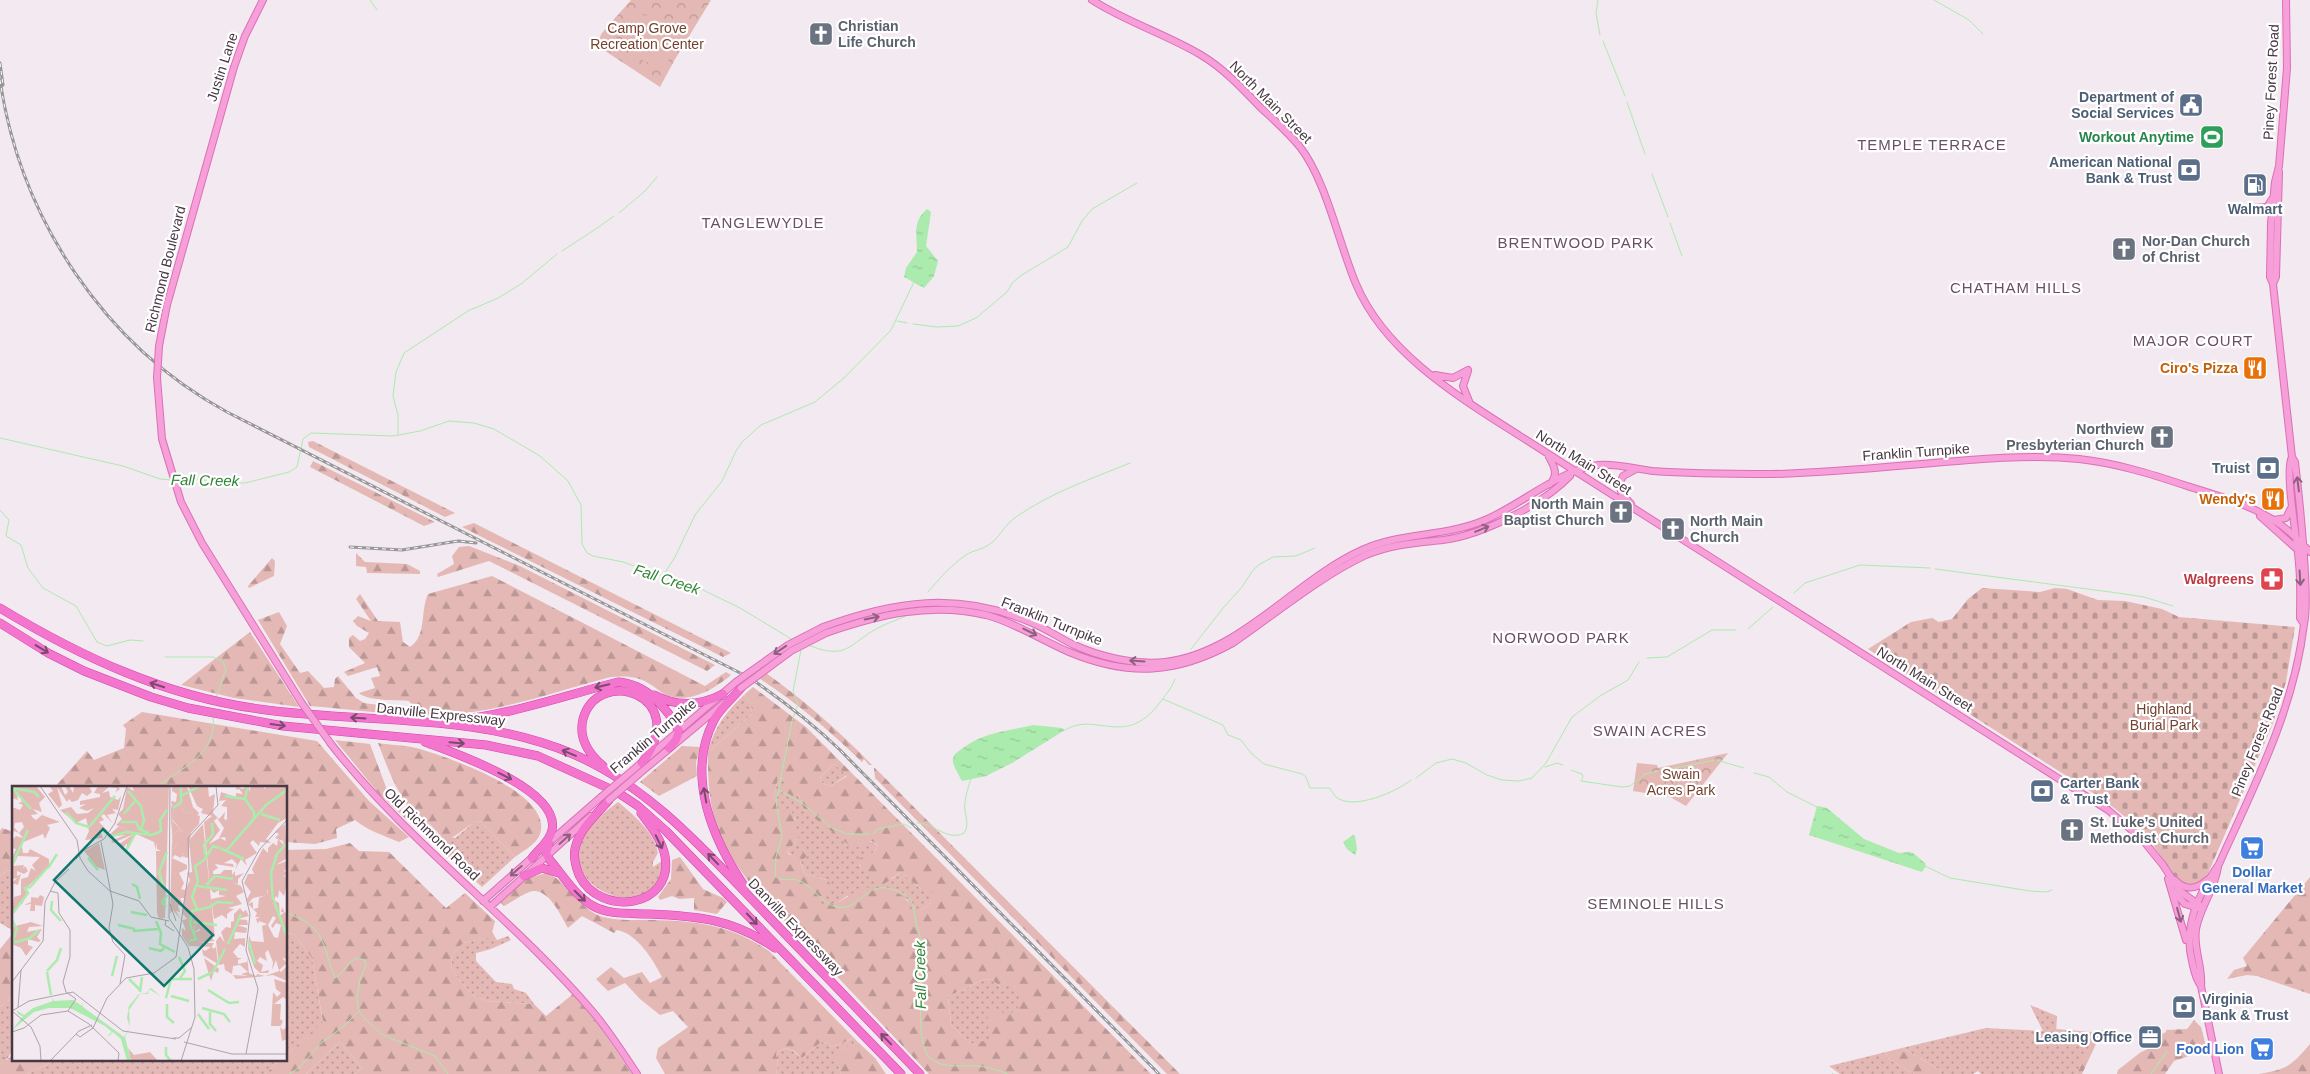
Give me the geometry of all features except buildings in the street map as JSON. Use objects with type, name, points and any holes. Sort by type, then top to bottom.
[{"type":"highway","name":"Danville Expressway","points":[[0,608],[62,645],[109,667],[160,686],[204,698],[284,712],[479,728],[525,737],[573,754],[614,775],[670,816],[920,1074]]},
{"type":"highway","name":"Danville Expressway","points":[[0,623],[84,671],[151,697],[230,717],[283,726],[486,746],[532,754],[617,792],[638,806],[666,831],[901,1074]]},
{"type":"highway","points":[[418,722],[483,717],[618,682],[632,684],[672,703],[702,703],[723,694]]},
{"type":"highway","points":[[739,685],[710,729],[703,754],[703,785],[709,816],[722,849],[731,867],[766,914]]},
{"type":"highway","points":[[614,775],[588,750],[582,732],[582,724],[588,707],[607,693],[622,691],[634,693],[648,704],[655,715],[658,726],[657,737],[642,763]]},
{"type":"highway","points":[[650,694],[679,731],[676,740],[669,748]]},
{"type":"highway","points":[[411,738],[468,759],[506,776],[544,804],[551,816],[552,831],[547,841],[532,858]]},
{"type":"highway","points":[[605,799],[582,832],[575,850],[575,862],[581,878],[594,892],[614,902],[630,903],[646,897],[659,885],[664,870],[665,855],[650,826],[640,812],[617,792]]},
{"type":"highway","points":[[549,843],[546,856],[585,900],[600,909],[620,913],[693,916],[730,923],[765,941],[798,967]]},
{"type":"highway","points":[[524,876],[546,868],[561,874]]},
{"type":"main road","name":"Justin Lane","points":[[211,145],[241,45],[263,0]]},
{"type":"main road","name":"North Main Street","points":[[1092,0],[1211,61],[1296,142],[1314,171],[1355,282],[1367,306],[1391,338],[1429,372],[1474,406],[2108,810],[2134,832],[2166,870],[2176,886],[2198,907]]},
{"type":"main road","name":"Piney Forest Road","points":[[2201,986],[2202,978],[2195,939],[2198,907],[2216,878],[2219,864],[2281,724],[2297,671],[2304,624],[2308,618],[2308,550],[2296,462],[2292,457],[2273,284],[2270,277],[2274,196],[2279,166],[2287,58],[2286,0]]},
{"type":"main road","name":"Richmond Boulevard","points":[[211,145],[167,305],[159,346],[157,378],[160,426],[181,502],[202,543],[234,594]]},
{"type":"main road","name":"Piney Forest Road","points":[[2273,284],[2276,277],[2279,166]]},
{"type":"main road","points":[[2253,208],[2267,207],[2274,196]]},
{"type":"main road","points":[[1429,372],[1453,378],[1468,370],[1464,388],[1468,399],[1474,406]]},
{"type":"main road","points":[[1546,452],[1555,469],[1554,479],[1548,486]]},
{"type":"main road","name":"Franklin Turnpike","points":[[483,900],[549,843],[636,772],[669,748],[739,685],[788,645],[864,612],[901,605],[939,602],[969,605],[1003,612],[1033,623],[1072,644],[1116,659],[1163,662],[1188,657],[1212,649],[1338,563],[1363,550],[1384,542],[1467,527],[1487,519],[1575,471],[1598,465],[1682,472],[1774,474],[2019,457],[2095,461],[2143,472],[2228,499],[2252,509],[2274,520],[2308,550]]},
{"type":"main road","name":"Piney Forest Road","points":[[2292,457],[2289,462],[2298,550],[2300,618],[2304,624]]},
{"type":"main road","points":[[1638,469],[1623,476],[1619,485],[1622,494],[1641,513]]},
{"type":"main road","name":"Franklin Turnpike","points":[[824,630],[866,619],[918,609],[955,610],[1001,620],[1026,629],[1069,652],[1115,666],[1136,669],[1177,666],[1215,653],[1233,643],[1342,568],[1366,555],[1388,547],[1452,538],[1490,526],[1557,489],[1575,471]]},
{"type":"main road","points":[[2274,520],[2282,520],[2287,517],[2292,496]]},
{"type":"main road","name":"Franklin Turnpike","points":[[2252,509],[2277,530],[2308,561]]},
{"type":"main road","name":"Old Richmond Road","points":[[234,594],[301,702],[330,744],[384,805],[483,900],[592,1011],[637,1074]]},
{"type":"main road","name":"Franklin Turnpike","points":[[636,772],[642,763],[679,731],[723,694],[739,685]]},
{"type":"main road","name":"Franklin Turnpike","points":[[490,907],[605,799]]},
{"type":"main road","name":"North Main Street","points":[[2158,860],[2178,897],[2185,904],[2198,907]]},
{"type":"main road","name":"Piney Forest Road","points":[[2201,986],[2196,979],[2189,951],[2189,928],[2208,879],[2219,864]]},
{"type":"main road","points":[[2166,870],[2176,883],[2185,887],[2197,887],[2208,879]]},
{"type":"main road","points":[[2168,879],[2189,951]]},
{"type":"main road","points":[[2201,986],[2219,1074]]},
{"type":"green space","name":"Camp Grove Recreation Center","points":[[631,0],[711,0],[660,87],[596,45],[602,33]]},
{"type":"green space","points":[[639,14],[677,23],[679,29],[665,70],[635,57],[631,45],[631,35]]},
{"type":"green space","points":[[313,441],[455,513],[445,517],[309,447],[308,442]]},
{"type":"green space","points":[[313,461],[435,522],[424,526],[310,467]]},
{"type":"green space","points":[[474,523],[731,653],[723,657],[462,527]]},
{"type":"green space","points":[[469,546],[520,566],[715,665],[707,671],[489,561],[438,577],[437,574],[454,564],[452,556],[459,547]]},
{"type":"green space","points":[[356,553],[365,562],[407,564],[420,571],[420,574],[367,573],[366,567],[356,566]]},
{"type":"green space","points":[[272,558],[275,561],[274,576],[249,588],[248,586]]},
{"type":"green space","points":[[492,576],[705,686],[726,672],[731,675],[708,691],[682,698],[664,694],[639,679],[611,677],[503,707],[447,715],[369,712],[310,706],[258,620],[279,612],[287,626],[280,644],[300,673],[308,671],[324,688],[334,687],[335,679],[338,676],[356,698],[364,703],[407,709],[412,706],[409,701],[375,699],[359,693],[375,688],[371,678],[380,676],[377,667],[348,676],[344,672],[365,663],[349,647],[349,638],[353,635],[360,641],[365,639],[369,633],[357,626],[353,621],[358,616],[371,621],[356,599],[360,594],[378,621],[400,622],[403,642],[410,647],[419,636],[428,594]]},
{"type":"green space","name":"Highland Burial Park","points":[[1982,588],[2040,592],[2055,588],[2067,589],[2098,600],[2125,601],[2162,609],[2179,617],[2295,627],[2286,682],[2272,726],[2206,878],[2193,885],[2185,885],[2176,878],[2144,832],[2104,800],[1868,649],[1911,622],[1932,618],[1939,622],[1952,619],[1968,599]]},
{"type":"green space","points":[[250,632],[299,707],[234,698],[181,685]]},
{"type":"green space","points":[[766,673],[821,717],[872,765],[869,765],[864,759],[862,762],[813,718],[760,679]]},
{"type":"green space","points":[[753,687],[806,727],[1151,1074],[929,1074],[763,898],[736,864],[726,847],[713,814],[708,775],[708,752],[752,714],[751,703],[744,695]],"holes":[[[834,764],[847,776],[831,786],[822,783],[820,777]],[[778,778],[784,779],[787,784],[784,791],[792,796],[798,793],[804,810],[853,848],[865,846],[871,841],[878,845],[874,852],[858,859],[861,867],[868,874],[884,884],[901,872],[921,889],[932,889],[932,902],[921,910],[913,910],[904,897],[898,893],[863,887],[839,902],[823,905],[818,902],[821,896],[829,894],[832,886],[827,880],[805,874],[800,862],[807,856],[803,852],[790,855],[787,852],[798,839],[796,824],[791,809],[780,812],[774,796]],[[984,979],[992,980],[1000,986],[1014,986],[1023,998],[1017,1010],[1006,1016],[999,1009],[987,1009],[989,1040],[971,1044],[951,1025],[948,996]]]},
{"type":"green space","points":[[744,695],[751,703],[752,714],[708,752],[721,721]]},
{"type":"green space","points":[[142,712],[317,741],[369,801],[409,837],[399,842],[370,830],[355,820],[336,829],[337,838],[315,844],[288,842],[288,786],[56,786],[87,751],[94,760],[124,748],[126,729],[123,725]]},
{"type":"green space","points":[[335,740],[370,744],[390,798],[408,817],[406,819],[379,794]]},
{"type":"green space","points":[[378,743],[411,747],[431,752],[472,768],[515,791],[531,804],[540,819],[540,834],[538,838],[515,857],[480,821],[445,840],[425,819],[420,821],[406,804],[391,775]]},
{"type":"green space","points":[[682,746],[700,747],[696,763],[697,776],[659,796],[640,782]]},
{"type":"green space","name":"Swain Acres Park","points":[[1728,753],[1686,806],[1670,797],[1633,791],[1637,763],[1657,765],[1658,768]]},
{"type":"green space","points":[[834,764],[847,775],[831,786],[822,783],[820,777]]},
{"type":"green space","points":[[874,768],[1180,1074],[1167,1074],[875,778]]},
{"type":"green space","points":[[778,778],[784,779],[798,793],[804,810],[819,821],[878,845],[874,852],[859,865],[876,880],[892,879],[901,872],[921,889],[932,889],[932,902],[921,910],[912,910],[907,899],[847,896],[839,902],[823,906],[817,902],[827,880],[805,874],[800,861],[787,852],[798,839],[794,825],[795,818],[780,812],[774,796]]},
{"type":"green space","points":[[618,802],[636,818],[653,838],[658,853],[653,862],[653,867],[662,861],[657,882],[645,894],[629,898],[611,895],[595,886],[584,874],[579,857],[583,838],[590,827]]},
{"type":"green space","points":[[425,819],[437,833],[455,838],[473,823],[480,821],[515,857],[482,887],[416,827]]},
{"type":"green space","points":[[2,828],[12,831],[12,871],[8,870],[0,876],[0,831]]},
{"type":"green space","points":[[350,843],[359,851],[389,852],[446,908],[465,893],[495,921],[491,937],[463,943],[452,955],[451,967],[459,980],[474,996],[487,1001],[534,1004],[546,1016],[573,994],[591,1013],[632,1074],[355,1074],[362,1068],[340,1042],[306,1074],[265,1074],[278,1062],[288,1062],[288,1053],[323,1022],[312,958],[294,934],[288,933],[288,850],[326,849]]},
{"type":"green space","points":[[680,857],[703,889],[723,898],[727,902],[717,914],[694,910],[694,898],[679,899],[672,896],[660,900],[658,897],[671,879],[672,860]]},
{"type":"green space","points":[[8,870],[12,871],[12,930],[0,923],[0,876]]},
{"type":"green space","points":[[546,873],[561,882],[587,908],[603,917],[621,920],[699,923],[727,930],[755,942],[769,951],[854,1038],[832,1047],[829,1043],[821,1042],[802,1058],[794,1051],[785,1048],[776,1053],[778,1064],[776,1074],[665,1074],[656,1058],[658,1048],[688,1027],[673,1011],[660,1015],[640,999],[625,983],[608,991],[596,979],[611,967],[624,978],[642,972],[650,983],[662,977],[638,942],[625,932],[617,930],[614,933],[582,916],[568,928],[550,899],[539,892],[529,892],[504,906],[500,902],[526,879]]},
{"type":"green space","points":[[2310,877],[2310,994],[2257,976],[2247,975],[2227,979],[2234,970],[2247,966],[2243,958]]},
{"type":"green space","points":[[492,932],[497,940],[508,936],[511,940],[476,953],[476,961],[496,982],[512,984],[514,989],[526,993],[534,1004],[487,1001],[474,996],[459,980],[451,967],[452,955],[463,943],[490,937]]},
{"type":"green space","points":[[288,933],[294,934],[312,958],[323,1023],[288,1053]]},
{"type":"green space","points":[[12,934],[12,998],[0,1007],[0,949]]},
{"type":"green space","points":[[984,979],[992,980],[1000,986],[1014,986],[1024,998],[1017,1010],[1006,1017],[989,1041],[971,1044],[951,1025],[948,996]]},
{"type":"green space","points":[[12,998],[12,1048],[6,1060],[0,1053],[0,1007]]},
{"type":"green space","points":[[2030,1005],[2057,1016],[2056,1033],[2094,1038],[2076,1074],[1981,1074],[1978,1071],[1973,1074],[1941,1074],[1940,1070],[1902,1048],[1986,1028],[2043,1031]]},
{"type":"green space","points":[[2194,1020],[2201,1027],[2207,1050],[2174,1061],[2165,1074],[2117,1074],[2118,1070],[2141,1052],[2159,1044],[2160,1035],[2166,1032],[2166,1030],[2187,1029]]},
{"type":"green space","points":[[2056,1029],[2091,1032],[2104,1030],[2104,1036],[2096,1044],[2082,1074],[2076,1074],[2093,1038],[2056,1033]]},
{"type":"green space","points":[[854,1038],[858,1042],[835,1053],[841,1074],[776,1074],[778,1064],[776,1053],[785,1048],[802,1058],[821,1042],[829,1043],[832,1047]]},
{"type":"green space","points":[[340,1042],[362,1068],[355,1074],[306,1074]]},
{"type":"green space","points":[[858,1042],[875,1058],[886,1074],[841,1074],[834,1053]]},
{"type":"green space","points":[[2310,1044],[2310,1074],[2258,1074],[2276,1071],[2288,1066]]},
{"type":"green space","points":[[12,1046],[12,1062],[52,1062],[27,1074],[0,1074],[0,1053],[7,1060],[11,1056]]},
{"type":"green space","points":[[1902,1048],[1940,1070],[1941,1074],[1914,1074],[1887,1058],[1886,1052]]},
{"type":"green space","points":[[1886,1052],[1887,1058],[1914,1074],[1840,1074],[1829,1066]]},
{"type":"green space","points":[[52,1062],[278,1062],[265,1074],[27,1074]]},
{"type":"water","points":[[927,209],[931,212],[926,246],[938,261],[934,276],[924,288],[904,277],[906,268],[917,252],[917,224]]},
{"type":"water","points":[[1033,725],[1062,728],[1065,730],[1012,763],[986,776],[962,781],[953,761],[953,757],[958,751],[979,738]]},
{"type":"water","points":[[1817,806],[1827,808],[1864,839],[1899,853],[1913,853],[1926,866],[1922,872],[1809,835]]},
{"type":"water","points":[[1353,835],[1355,836],[1357,849],[1355,855],[1347,849],[1343,842]]},
{"type":"waterway","points":[[370,0],[377,10]]},
{"type":"waterway","points":[[1598,0],[1596,13],[1600,35]]},
{"type":"waterway","points":[[1934,0],[1969,20],[1983,34]]},
{"type":"waterway","points":[[1603,41],[1625,96]]},
{"type":"waterway","points":[[1627,102],[1645,154]]},
{"type":"waterway","points":[[1652,174],[1668,217]]},
{"type":"waterway","points":[[619,213],[645,191],[657,177]]},
{"type":"waterway","points":[[913,324],[937,327],[958,326],[976,318],[1007,292],[1013,282],[1022,275],[1068,247],[1082,221],[1092,209],[1137,183]]},
{"type":"waterway","points":[[562,251],[614,216]]},
{"type":"waterway","points":[[1670,223],[1682,256]]},
{"type":"waterway","points":[[398,434],[398,415],[393,396],[396,372],[404,353],[468,311],[498,298],[521,284],[557,254]]},
{"type":"waterway","points":[[663,576],[675,557],[695,515],[722,481],[742,442],[761,425],[815,402],[845,377],[891,330],[914,282]]},
{"type":"waterway","points":[[897,321],[907,323]]},
{"type":"waterway","name":"Fall Creek","points":[[178,480],[196,479],[245,483],[289,472],[297,467],[303,439],[311,433],[393,436],[420,431],[449,421],[474,423],[494,429],[540,456],[568,481],[581,505],[582,544],[587,553],[623,562],[701,589],[740,608],[793,640]]},
{"type":"waterway","name":"Fall Creek","points":[[0,438],[123,466],[160,479],[171,480]]},
{"type":"waterway","points":[[928,592],[955,563],[969,553],[990,544],[1012,520],[1029,508],[1071,487],[1130,463]]},
{"type":"waterway","points":[[0,510],[9,520],[6,536],[21,545],[28,568],[43,588],[76,606],[97,642],[107,646],[130,640],[143,641]]},
{"type":"waterway","points":[[1191,649],[1242,587],[1253,570],[1260,564],[1273,557],[1296,556],[1315,548]]},
{"type":"waterway","points":[[1794,593],[1805,583],[1860,565],[1930,568]]},
{"type":"waterway","points":[[1935,569],[2144,597],[2173,606]]},
{"type":"waterway","points":[[1748,629],[1773,607]]},
{"type":"waterway","points":[[808,645],[821,650],[840,651],[853,645],[878,628],[906,616]]},
{"type":"waterway","points":[[1647,658],[1667,657],[1712,630],[1736,630]]},
{"type":"waterway","name":"Fall Creek","points":[[801,650],[793,691],[798,704],[792,721],[776,802],[782,836],[776,857],[775,876],[781,879],[800,881],[826,903],[837,907],[851,905],[875,889],[891,889],[906,895],[913,904],[922,943],[921,1025],[922,1039],[926,1051],[931,1059],[941,1064],[982,1066],[1008,1074]]},
{"type":"waterway","points":[[165,657],[213,657],[223,662],[226,669],[216,698]]},
{"type":"waterway","points":[[1416,778],[1436,763],[1452,759],[1466,763],[1487,775],[1502,780],[1519,781],[1532,778],[1546,763],[1572,717],[1600,696],[1628,680],[1639,662]]},
{"type":"waterway","points":[[1065,730],[1077,725],[1088,724],[1122,727],[1146,718],[1170,689],[1175,679]]},
{"type":"waterway","points":[[1163,699],[1223,725],[1228,735],[1241,740],[1251,753],[1264,764],[1302,774],[1306,777],[1310,788],[1329,788],[1336,797],[1343,801],[1353,802],[1374,798],[1395,790],[1411,780]]},
{"type":"waterway","points":[[158,786],[186,767],[204,751],[210,741],[213,729],[213,716]]},
{"type":"waterway","points":[[1571,770],[1582,774],[1581,781],[1622,787],[1630,786],[1645,774],[1716,760],[1744,768]]},
{"type":"waterway","points":[[1545,767],[1557,763],[1563,765]]},
{"type":"waterway","points":[[1754,773],[1769,777],[1787,792],[1817,807]]},
{"type":"waterway","points":[[917,823],[929,825],[946,834],[958,835],[964,833],[967,825],[965,802],[971,778]]},
{"type":"waterway","points":[[779,790],[802,803],[832,828],[847,834],[870,834]]},
{"type":"waterway","points":[[874,834],[877,829],[904,824],[911,828]]},
{"type":"waterway","points":[[1925,866],[1950,878],[2030,891],[2046,892],[2052,890]]},
{"type":"waterway","points":[[288,914],[299,918],[316,930],[321,938],[335,978],[351,961],[359,958],[365,961],[366,965],[360,979],[357,999],[359,1011],[364,1018],[383,1035],[435,1056],[448,1074]]},
{"type":"waterway","points":[[289,1074],[300,1067],[321,1043],[343,1027],[358,1012]]},
{"type":"waterway","points":[[2151,1074],[2167,1051]]},
{"type":"railway","points":[[0,63],[3,85]]},
{"type":"railway","points":[[0,80],[10,131],[27,181],[48,228],[75,273],[106,314],[142,351],[183,384],[227,412],[750,678],[762,686],[808,721],[840,750],[1159,1074]]},
{"type":"railway","points":[[350,547],[402,550],[458,541],[476,543]]},
{"type":"place","name":"Christian Life Church","points":[[821,34]]},
{"type":"place","name":"Department of Social Services","points":[[2191,105]]},
{"type":"place","name":"Workout Anytime","points":[[2212,137]]},
{"type":"place","name":"American National Bank & Trust","points":[[2189,170]]},
{"type":"place","name":"Walmart","points":[[2255,185]]},
{"type":"place","name":"Nor-Dan Church of Christ","points":[[2124,249]]},
{"type":"place","name":"Ciro's Pizza","points":[[2255,368]]},
{"type":"place","name":"Northview Presbyterian Church","points":[[2162,437]]},
{"type":"place","name":"Truist","points":[[2268,468]]},
{"type":"place","name":"Wendy's","points":[[2273,499]]},
{"type":"place","name":"North Main Baptist Church","points":[[1621,512]]},
{"type":"place","name":"North Main Church","points":[[1673,529]]},
{"type":"place","name":"Walgreens","points":[[2272,579]]},
{"type":"place","name":"Carter Bank & Trust","points":[[2042,791]]},
{"type":"place","name":"St. Luke’s United Methodist Church","points":[[2072,830]]},
{"type":"place","name":"Dollar General Market","points":[[2252,848]]},
{"type":"place","name":"Virginia Bank & Trust","points":[[2184,1007]]},
{"type":"place","name":"Leasing Office","points":[[2150,1037]]},
{"type":"place","name":"Food Lion","points":[[2262,1049]]},
{"type":"district","name":"TEMPLE TERRACE","points":[[1932,144]]},
{"type":"district","name":"TANGLEWYDLE","points":[[763,222]]},
{"type":"district","name":"BRENTWOOD PARK","points":[[1576,242]]},
{"type":"district","name":"CHATHAM HILLS","points":[[2016,287]]},
{"type":"district","name":"MAJOR COURT","points":[[2193,340]]},
{"type":"district","name":"NORWOOD PARK","points":[[1561,637]]},
{"type":"district","name":"SWAIN ACRES","points":[[1650,730]]},
{"type":"district","name":"SEMINOLE HILLS","points":[[1656,903]]}]
